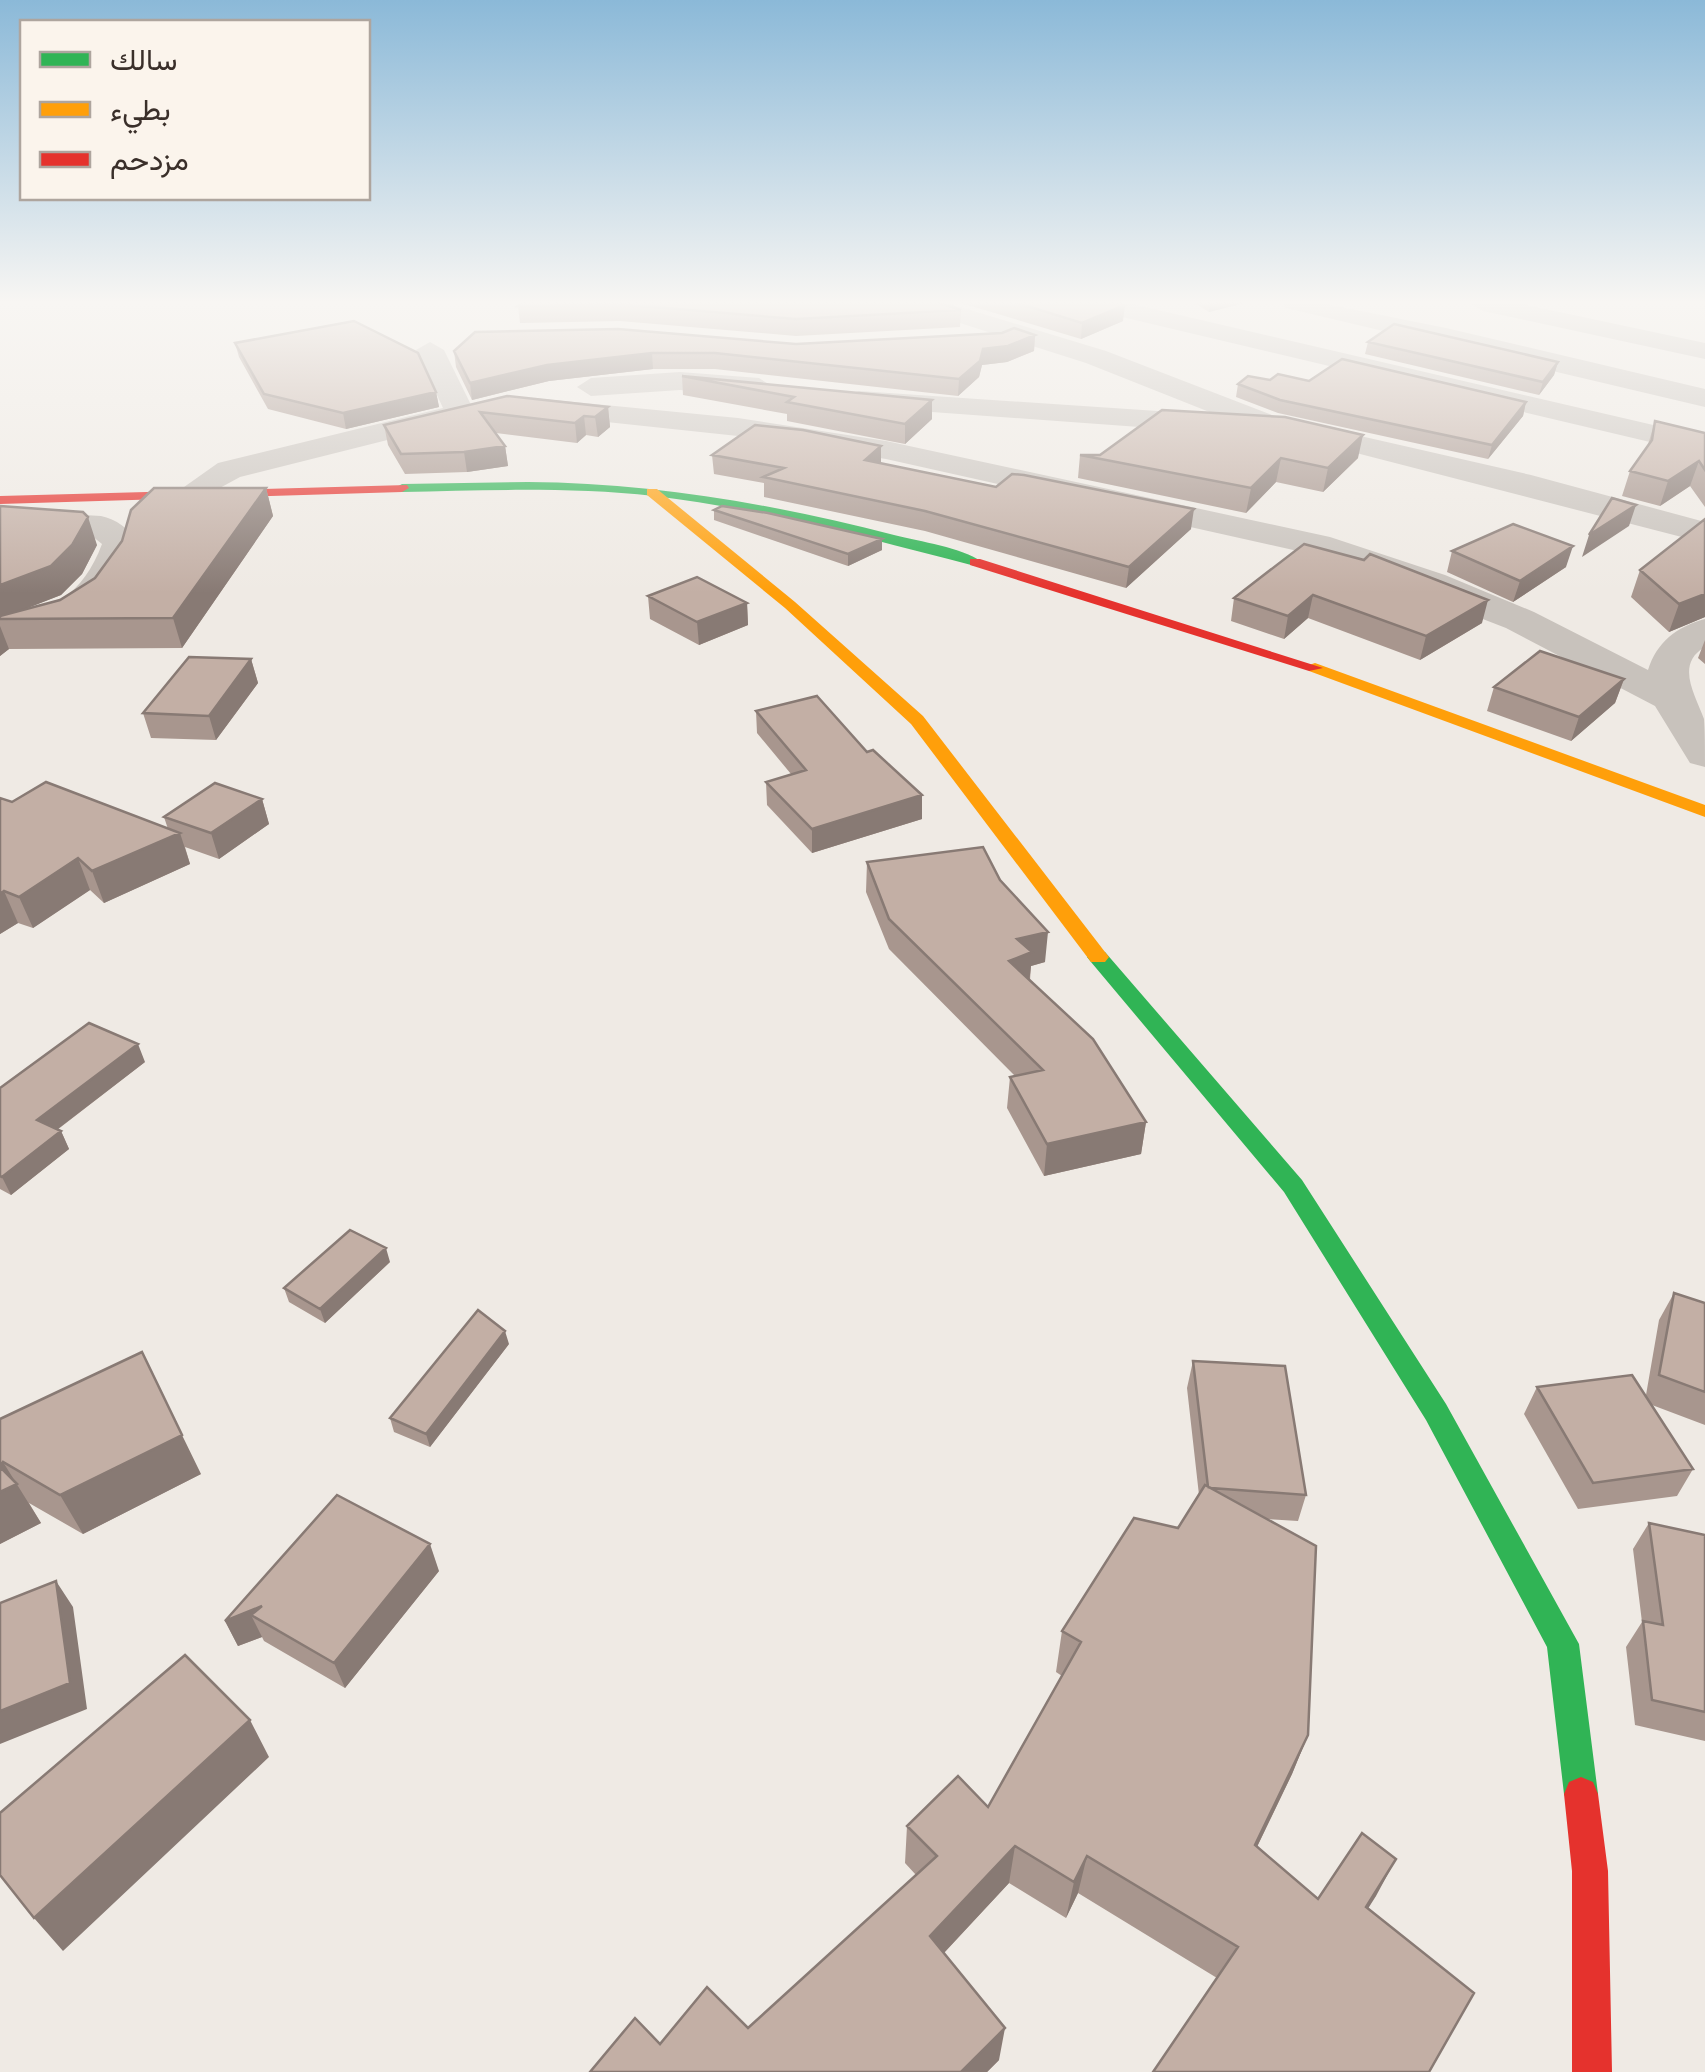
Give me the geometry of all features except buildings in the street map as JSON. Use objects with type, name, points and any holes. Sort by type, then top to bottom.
[{"type":"street","points":[[194,492],[229,470],[475,410],[467,400]]},
{"type":"street","points":[[523,400],[505,403],[837,442],[1240,525],[1330,548],[1432,583],[1599,657],[1669,697],[1705,754]]},
{"type":"street","points":[[868,400],[945,408],[1281,427]]},
{"type":"street","points":[[1207,400],[1281,427],[1531,485],[1705,533]]},
{"type":"street","points":[[1510,400],[1705,446]]},
{"type":"street","points":[[0,500],[506,485],[652,492],[770,510],[907,542],[1087,594],[1354,680],[1705,811]]},
{"type":"street","points":[[652,492],[790,605],[917,720],[1080,935],[1293,1186],[1436,1412],[1562,1644],[1590,1871],[1592,2072]]},
{"type":"street","points":[[0,520],[102,526],[120,542],[110,578],[77,611],[36,628],[0,634]]},
{"type":"street","points":[[1669,697],[1668,670],[1675,652],[1692,636],[1705,632]]},
{"type":"traffic: fast","points":[[402,488],[560,486],[654,492],[816,520],[975,562]]},
{"type":"traffic: fast","points":[[1098,957],[1293,1186],[1436,1412],[1563,1644],[1581,1794]]},
{"type":"traffic: slow","points":[[652,492],[790,605],[917,720],[1098,957]]},
{"type":"traffic: slow","points":[[1315,668],[1705,811]]},
{"type":"traffic: jam","points":[[0,500],[402,488]]},
{"type":"traffic: jam","points":[[975,562],[1315,668]]},
{"type":"traffic: jam","points":[[1581,1794],[1590,1871],[1592,2072]]}]
